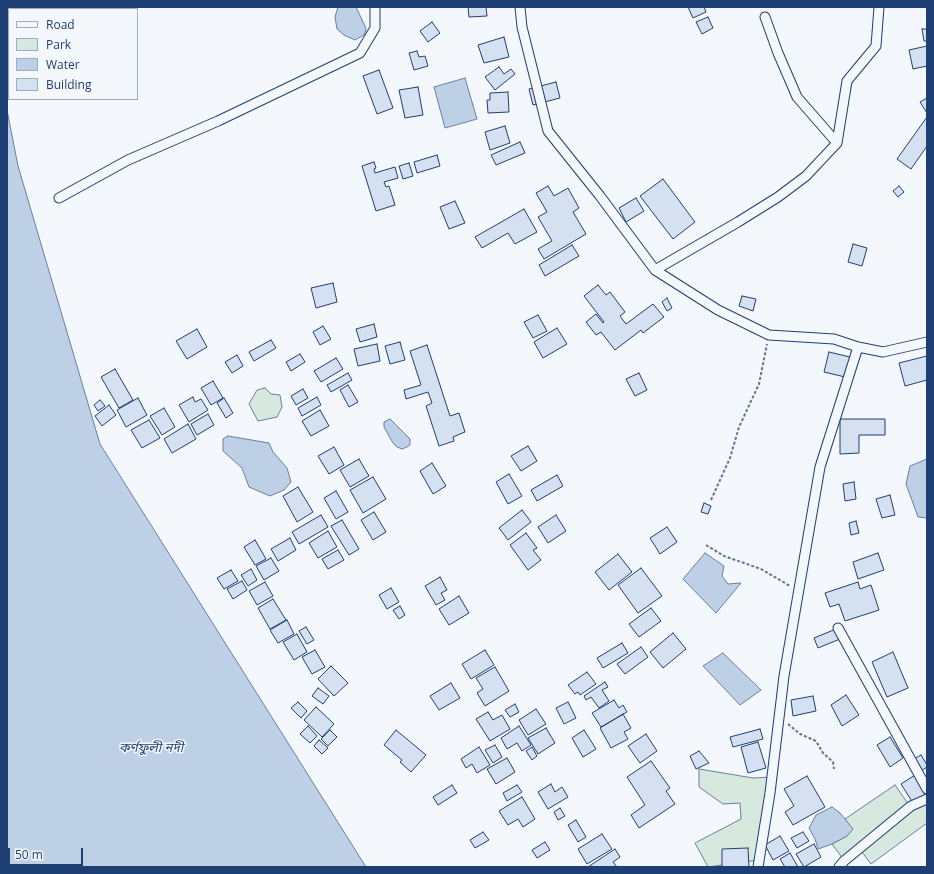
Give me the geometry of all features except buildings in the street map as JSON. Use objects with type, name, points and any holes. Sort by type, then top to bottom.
[{"type":"street","points":[[59,198],[128,160],[218,121],[360,53],[375,28],[375,7]]},
{"type":"street","points":[[520,7],[522,27],[548,131],[656,270],[718,310],[769,335],[834,339],[858,347],[883,352],[927,342]]},
{"type":"street","points":[[656,270],[778,197],[806,176],[837,142],[847,81],[876,46],[879,7]]},
{"type":"street","points":[[765,17],[778,54],[797,97],[837,142]]},
{"type":"street","points":[[758,867],[770,793],[784,676],[820,467],[858,347]]},
{"type":"street","points":[[838,628],[927,789]]},
{"type":"street","points":[[839,867],[844,861],[911,806],[927,799]]},
{"type":"path","points":[[711,500],[730,458],[739,427],[759,384],[769,335]]},
{"type":"path","points":[[706,545],[724,556],[761,569],[799,592]]},
{"type":"path","points":[[779,717],[800,734],[816,741],[823,753],[833,762],[834,769]]},
{"type":"green space","points":[[265,388],[271,394],[280,395],[282,407],[277,417],[258,421],[249,404],[257,390]]},
{"type":"green space","points":[[699,769],[753,778],[772,777],[759,860],[708,867],[695,843],[741,819],[740,803],[723,804],[699,787]]},
{"type":"green space","points":[[895,785],[911,808],[927,798],[927,823],[871,864],[859,848],[843,859],[832,844],[847,836],[852,829],[845,819]]},
{"type":"water","points":[[338,7],[356,7],[365,26],[366,30],[364,35],[355,40],[344,35],[337,29],[335,17]]},
{"type":"water","points":[[465,78],[477,119],[445,128],[434,87]]},
{"type":"water","name":"কর্ণফুলী নদী","points":[[7,110],[18,166],[100,444],[366,867],[7,867]]},
{"type":"water","points":[[390,419],[410,439],[410,445],[402,449],[393,443],[384,427],[384,422]]},
{"type":"water","points":[[228,436],[269,443],[273,452],[287,468],[291,482],[284,490],[270,496],[249,487],[242,468],[223,451],[223,439]]},
{"type":"water","points":[[927,459],[927,518],[918,517],[906,484],[910,466]]},
{"type":"water","points":[[705,553],[724,566],[722,576],[728,584],[741,583],[716,613],[683,579]]},
{"type":"water","points":[[723,653],[761,690],[740,705],[703,666]]},
{"type":"water","points":[[832,807],[840,813],[853,829],[847,836],[818,849],[809,828],[816,815]]}]
